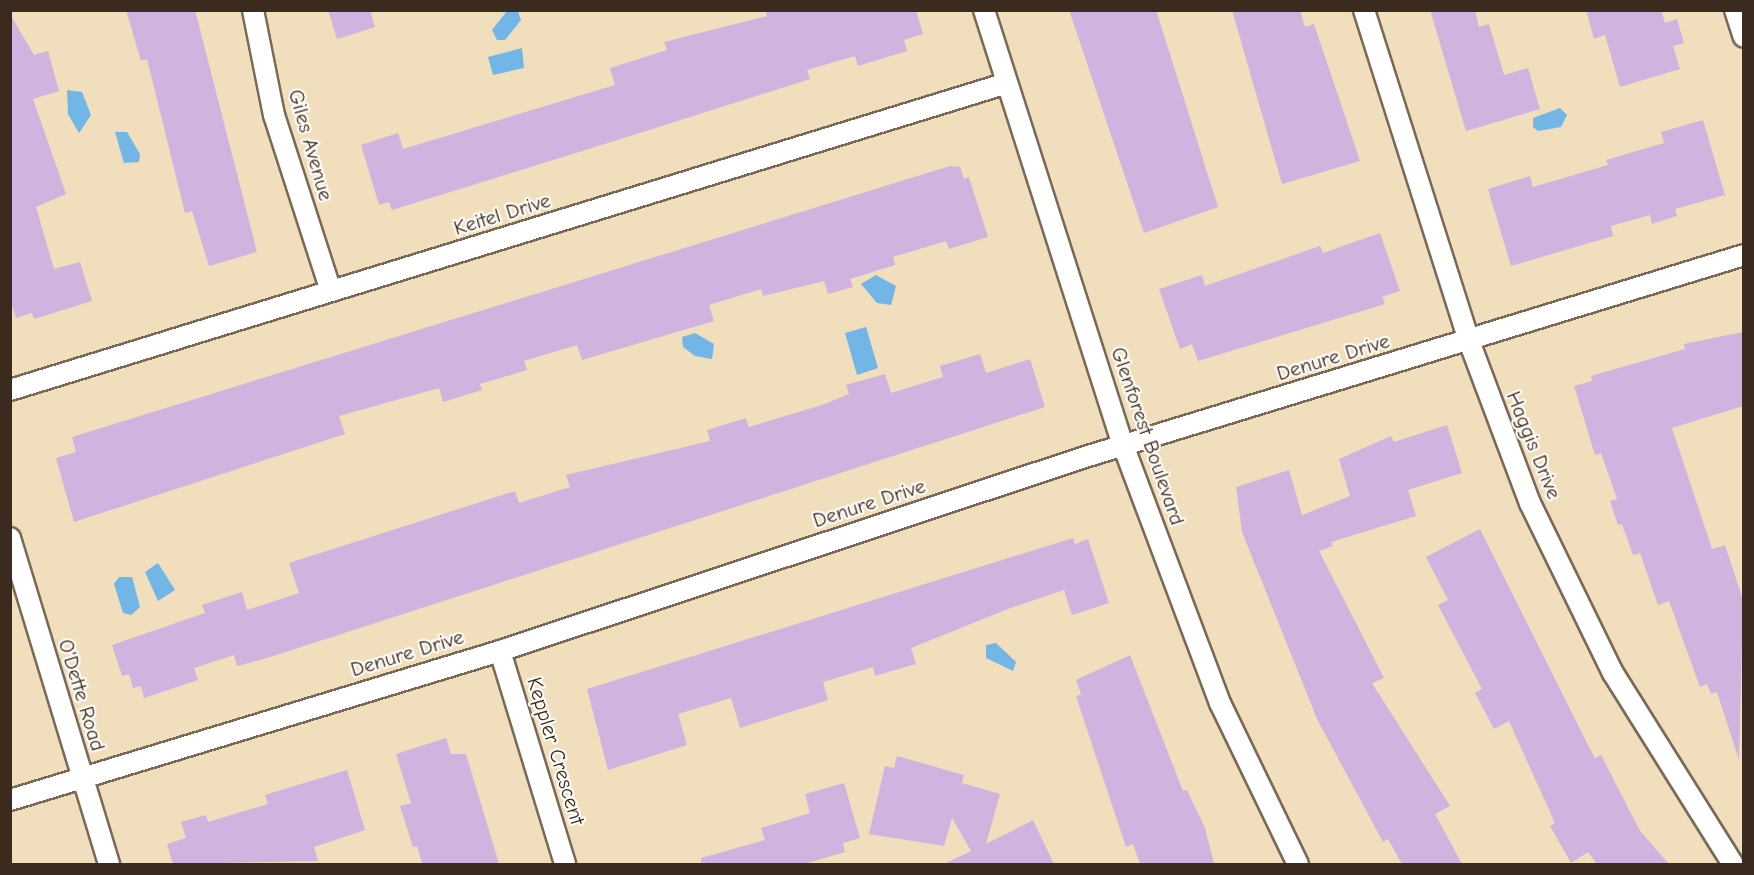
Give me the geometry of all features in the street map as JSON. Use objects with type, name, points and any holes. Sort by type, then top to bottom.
[{"type":"street","name":"Giles Avenue","points":[[253,10],[274,115],[331,291]]},
{"type":"street","name":"Glenforest Boulevard","points":[[984,10],[1123,445],[1220,703],[1298,864]]},
{"type":"street","name":"Haggis Drive","points":[[1364,10],[1470,341],[1530,503],[1586,622],[1646,731],[1733,864]]},
{"type":"street","points":[[1735,10],[1743,37]]},
{"type":"street","name":"Keitel Drive","points":[[10,390],[1007,83]]},
{"type":"street","name":"Denure Drive","points":[[10,800],[81,775],[500,651],[1123,445],[1470,341],[1743,255]]},
{"type":"street","name":"O'Dette Road","points":[[10,538],[109,864]]},
{"type":"street","name":"Keppler Crescent","points":[[500,651],[565,864]]},
{"type":"water","points":[[507,11],[518,11],[521,20],[505,40],[497,40],[492,30]]},
{"type":"water","points":[[522,48],[524,68],[493,75],[488,57]]},
{"type":"water","points":[[67,90],[82,92],[91,115],[79,133],[68,114]]},
{"type":"water","points":[[1560,108],[1567,115],[1561,127],[1538,131],[1533,127],[1533,118]]},
{"type":"water","points":[[115,132],[127,132],[140,154],[139,162],[124,163]]},
{"type":"water","points":[[876,275],[896,286],[891,305],[877,303],[861,284]]},
{"type":"water","points":[[866,327],[878,368],[857,375],[845,333]]},
{"type":"water","points":[[695,333],[714,344],[712,359],[695,356],[683,347],[682,337]]},
{"type":"water","points":[[158,563],[175,590],[158,601],[145,572]]},
{"type":"water","points":[[119,577],[132,577],[140,607],[131,615],[123,613],[114,584]]},
{"type":"water","points":[[996,643],[1016,662],[1013,671],[986,658],[986,645]]},
{"type":"building","points":[[126,10],[195,10],[257,252],[209,266],[192,211],[185,213],[147,59],[141,61]]},
{"type":"building","points":[[328,10],[370,10],[375,27],[337,39]]},
{"type":"building","points":[[765,10],[916,10],[923,34],[904,40],[907,51],[858,66],[855,56],[807,70],[810,79],[624,138],[392,210],[389,202],[379,205],[361,145],[398,133],[403,149],[615,85],[610,68],[667,50],[664,42],[767,16]]},
{"type":"building","points":[[1069,10],[1156,10],[1218,207],[1144,233]]},
{"type":"building","points":[[1232,10],[1300,10],[1305,27],[1314,24],[1360,161],[1282,184]]},
{"type":"building","points":[[1430,10],[1475,10],[1479,27],[1489,24],[1504,75],[1528,68],[1540,109],[1466,131]]},
{"type":"building","points":[[1586,10],[1661,10],[1665,23],[1677,19],[1684,43],[1673,46],[1680,69],[1620,87],[1605,35],[1594,39]]},
{"type":"building","points":[[10,14],[34,55],[48,51],[59,91],[33,99],[66,194],[36,207],[54,269],[80,262],[92,301],[34,319],[32,313],[16,318],[10,299]]},
{"type":"building","points":[[1703,120],[1725,195],[1675,209],[1677,216],[1652,224],[1650,215],[1611,226],[1613,236],[1511,266],[1488,189],[1530,176],[1533,187],[1608,165],[1606,160],[1664,143],[1661,132]]},
{"type":"building","points":[[950,166],[960,167],[964,179],[969,177],[988,237],[949,249],[946,241],[893,257],[895,265],[850,279],[853,287],[828,294],[824,281],[763,296],[761,289],[709,305],[714,321],[582,360],[577,345],[524,361],[527,370],[480,384],[482,390],[443,402],[439,388],[339,416],[345,434],[74,522],[56,458],[76,452],[72,437]]},
{"type":"building","points":[[1380,233],[1400,291],[1382,297],[1385,304],[1198,361],[1192,344],[1180,349],[1159,289],[1202,275],[1205,286],[1320,246],[1323,253]]},
{"type":"building","points":[[1743,332],[1743,406],[1672,428],[1712,549],[1725,545],[1743,600],[1739,760],[1717,692],[1711,694],[1707,684],[1700,687],[1669,601],[1658,605],[1640,553],[1633,555],[1622,524],[1618,525],[1610,501],[1617,499],[1601,453],[1595,455],[1574,386],[1592,381],[1591,376],[1685,349],[1684,344]]},
{"type":"building","points":[[980,354],[986,373],[1030,359],[1045,407],[267,658],[237,666],[234,655],[194,668],[198,680],[144,698],[141,686],[133,688],[129,674],[122,676],[112,645],[205,613],[202,605],[242,592],[247,610],[299,593],[289,563],[515,491],[519,503],[570,487],[566,475],[710,441],[707,430],[746,418],[749,427],[822,405],[849,394],[846,385],[885,374],[891,393],[943,377],[940,366]]},
{"type":"building","points":[[1447,425],[1462,473],[1408,490],[1416,516],[1331,542],[1333,546],[1319,551],[1384,678],[1372,683],[1450,806],[1435,814],[1462,864],[1402,864],[1388,839],[1383,842],[1317,719],[1242,532],[1236,487],[1289,470],[1302,515],[1350,496],[1339,459],[1391,436],[1394,442]]},
{"type":"building","points":[[1480,529],[1595,758],[1601,755],[1640,831],[1669,864],[1597,864],[1588,852],[1571,863],[1550,826],[1555,823],[1509,721],[1494,729],[1475,693],[1482,689],[1438,605],[1448,600],[1426,557]]},
{"type":"building","points":[[1073,538],[1075,544],[1088,539],[1109,603],[1072,615],[1064,590],[1008,609],[911,648],[916,664],[875,676],[873,667],[823,682],[828,700],[740,728],[731,698],[678,714],[687,745],[608,770],[587,689]]},
{"type":"building","points":[[1130,655],[1183,791],[1187,790],[1205,828],[1214,864],[1140,864],[1133,844],[1126,847],[1076,696],[1081,694],[1076,680]]},
{"type":"building","points":[[446,738],[451,754],[466,754],[499,864],[422,864],[417,846],[413,847],[400,806],[411,803],[396,754]]},
{"type":"building","points":[[897,756],[964,775],[962,783],[1000,794],[986,844],[1033,820],[1054,864],[944,864],[971,851],[952,818],[944,846],[869,834],[885,766],[894,768]]},
{"type":"building","points":[[347,770],[365,830],[314,847],[318,861],[173,864],[167,844],[186,838],[181,822],[206,815],[208,822],[268,804],[265,795]]},
{"type":"building","points":[[844,783],[860,838],[843,843],[845,852],[804,864],[701,864],[701,858],[765,840],[761,828],[810,813],[805,794]]}]
